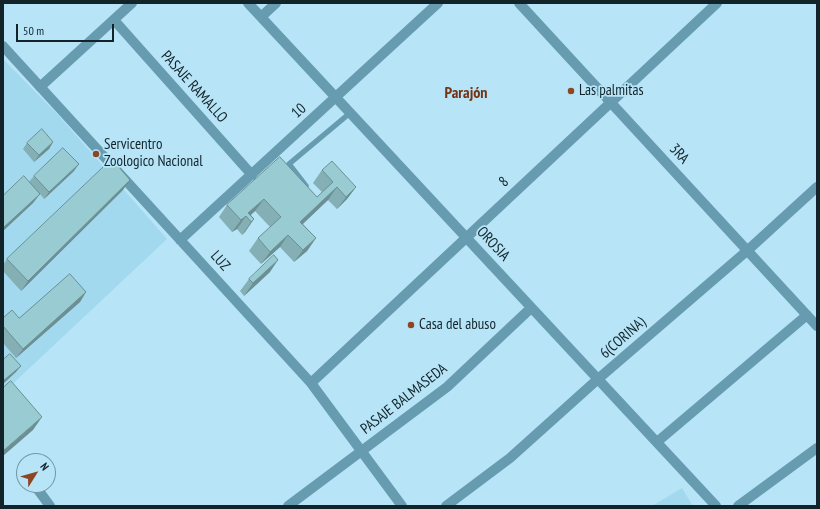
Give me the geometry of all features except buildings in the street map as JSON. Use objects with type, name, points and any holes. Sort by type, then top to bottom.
[{"type":"street","points":[[40,87],[132,3]]},
{"type":"street","name":"OROSIA","points":[[248,3],[716,506]]},
{"type":"street","points":[[261,16],[276,3]]},
{"type":"street","name":"10","points":[[180,240],[438,3]]},
{"type":"street","name":"3RA","points":[[520,3],[817,326]]},
{"type":"street","name":"8","points":[[311,383],[717,3]]},
{"type":"street","name":"PASAJE RAMALLO","points":[[114,20],[252,175]]},
{"type":"street","name":"LUZ","points":[[3,46],[311,383],[402,506]]},
{"type":"street","name":"6(CORINA)","points":[[446,506],[510,458],[598,379],[748,250],[817,188]]},
{"type":"street","name":"PASAJE BALMASEDA","points":[[288,506],[447,387],[531,308]]},
{"type":"street","points":[[657,442],[807,315]]},
{"type":"street","points":[[738,506],[817,448]]},
{"type":"street","points":[[40,493],[50,506]]},
{"type":"lane","points":[[311,192],[289,164],[350,113]]},
{"type":"shaded area","points":[[3,59],[59,116],[167,239],[3,393]]},
{"type":"shaded area","points":[[682,488],[693,506],[652,506]]},
{"type":"place","name":"Las palmitas","points":[[571,91]]},
{"type":"place","name":"Servicentro Zoologico Nacional","points":[[96,154]]},
{"type":"place","name":"Casa del abuso","points":[[411,325]]},
{"type":"district","name":"Parajón","points":[[466,93]]}]
